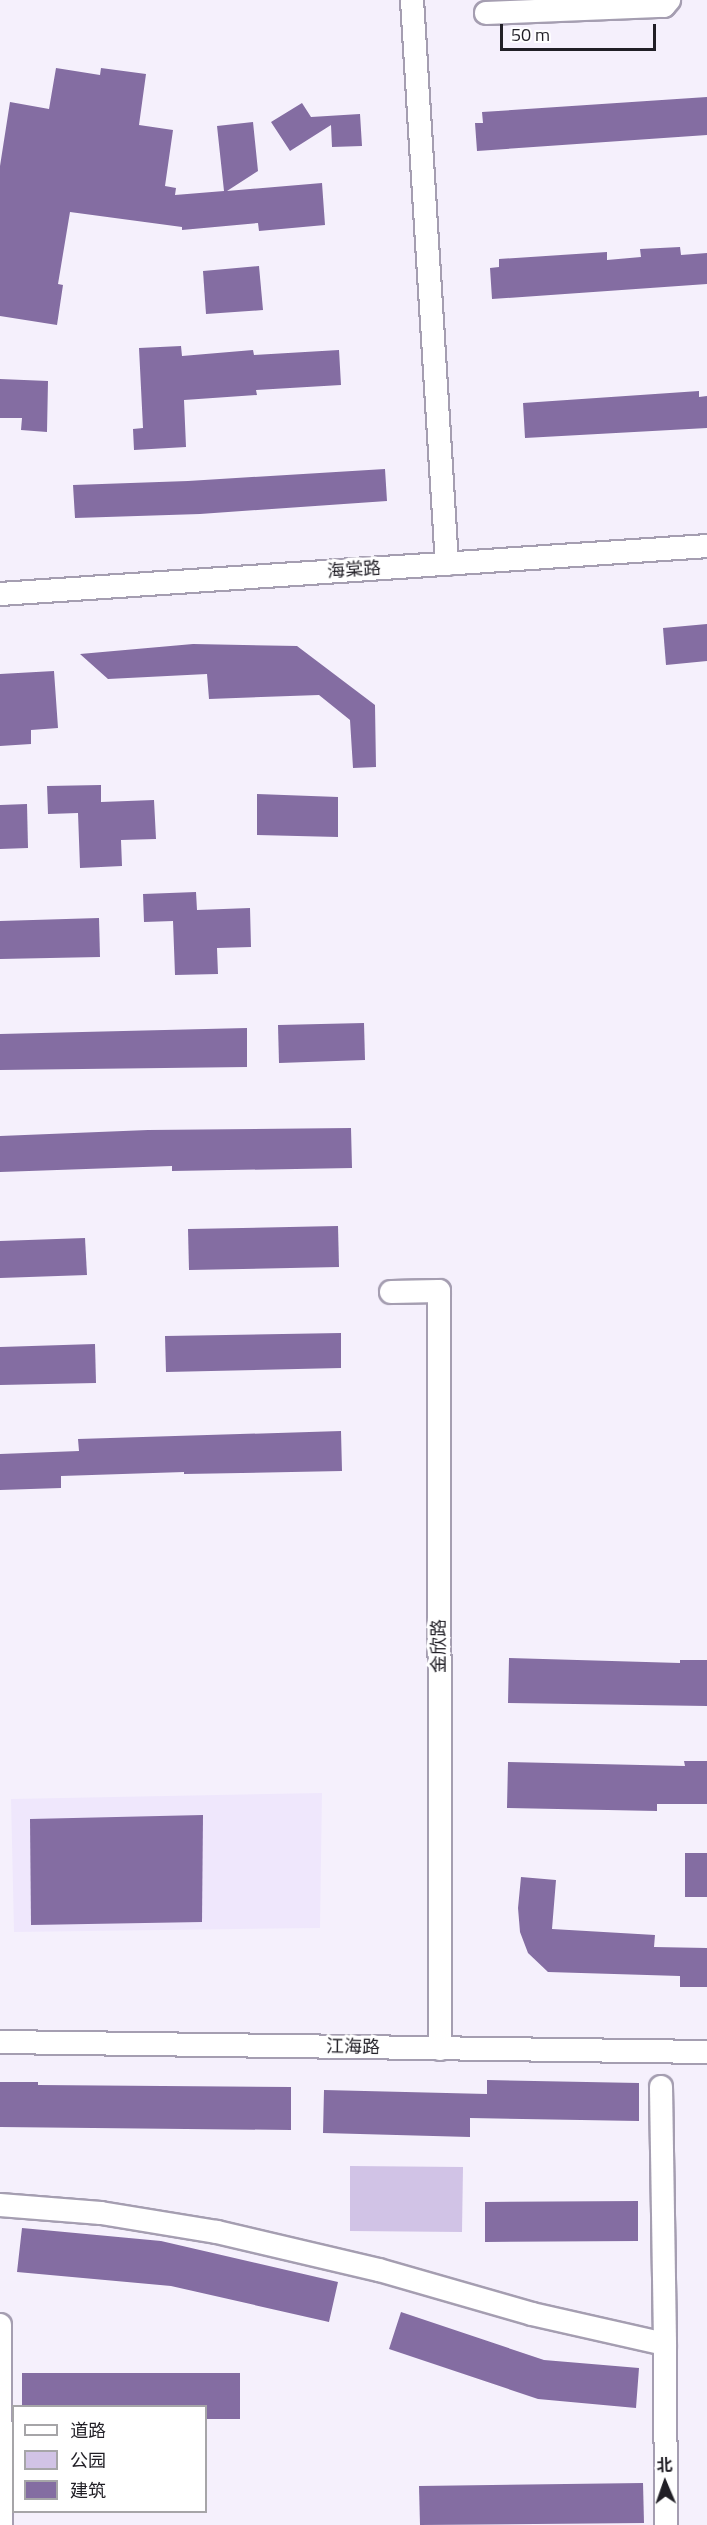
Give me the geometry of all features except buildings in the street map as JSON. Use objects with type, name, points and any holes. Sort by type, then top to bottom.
[{"type":"street","points":[[412,0],[447,564]]},
{"type":"street","points":[[486,13],[664,6],[669,0]]},
{"type":"street","name":"海棠路","points":[[0,594],[707,546]]},
{"type":"street","name":"金欣路","points":[[391,1292],[439,1291],[440,2049]]},
{"type":"street","name":"江海路","points":[[0,2042],[707,2052]]},
{"type":"street","points":[[661,2087],[666,2525]]},
{"type":"street","points":[[0,2205],[101,2213],[218,2232],[378,2270],[532,2314],[665,2344]]},
{"type":"street","points":[[0,2325],[1,2525]]},
{"type":"shaded area","points":[[322,1793],[320,1928],[14,1932],[11,1799]]},
{"type":"green space","points":[[350,2166],[463,2167],[462,2232],[350,2231]]}]
